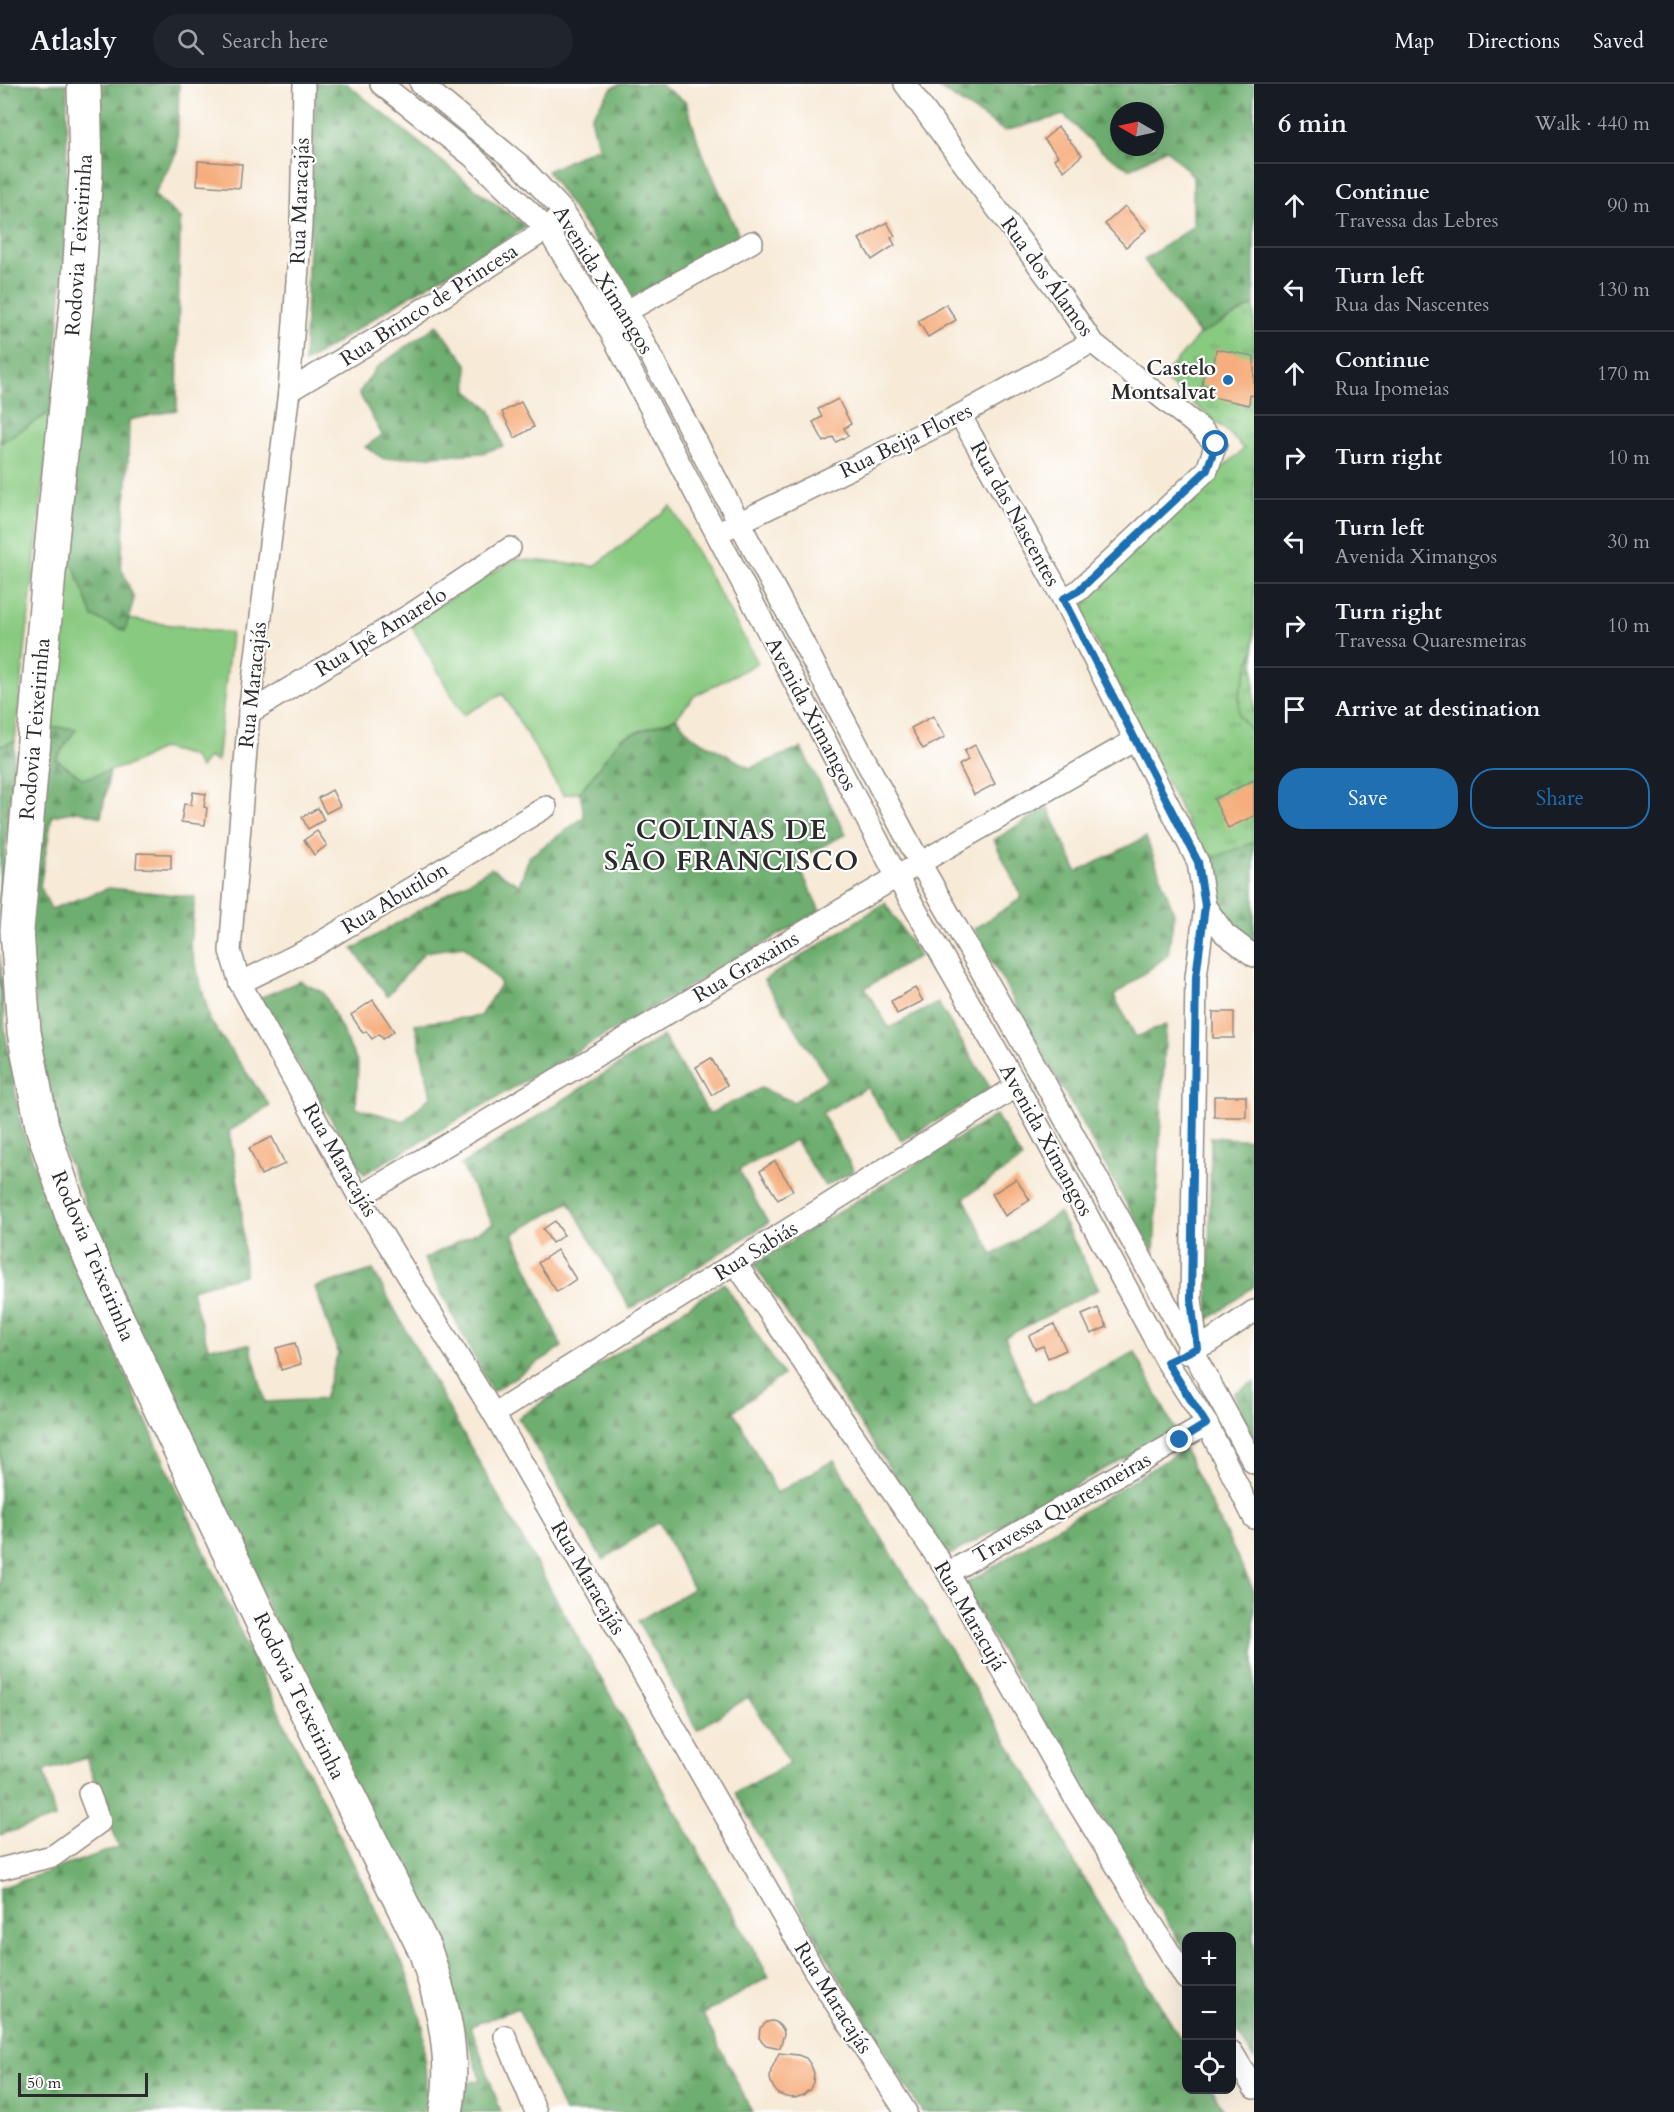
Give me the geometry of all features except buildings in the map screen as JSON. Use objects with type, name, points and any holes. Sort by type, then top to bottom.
[{"type":"main road","name":"Rodovia Teixeirinha","points":[[84,84],[86,172],[78,291],[52,540],[17,930],[24,1032],[42,1126],[70,1213],[112,1309],[268,1634],[425,1950],[439,1992],[446,2027],[449,2062],[446,2112]]},
{"type":"street","name":"Rua Maracajás","points":[[304,84],[301,226],[289,391],[249,713],[230,951],[240,983],[359,1197],[494,1414],[814,1970],[906,2112]]},
{"type":"street","name":"Avenida Ximangos","points":[[381,84],[472,156],[547,229],[611,333],[897,877],[1017,1086],[1167,1362],[1206,1424],[1254,1518]]},
{"type":"street","name":"Avenida Ximangos","points":[[421,84],[520,165],[564,212],[627,311],[920,863],[1195,1348],[1254,1463]]},
{"type":"street","name":"Rua dos Álamos","points":[[905,84],[1062,297],[1092,342],[1200,428],[1216,444],[1207,470],[1078,591],[1063,599]]},
{"type":"street","name":"Rua Brinco de Princesa","points":[[289,391],[394,328],[547,229],[564,212]]},
{"type":"street","points":[[627,311],[752,242]]},
{"type":"street","name":"Rua Beija Flores","points":[[716,533],[960,415],[1092,342]]},
{"type":"street","name":"Rua das Nascentes","points":[[960,415],[1063,599],[1198,862],[1205,906],[1225,934],[1254,957]]},
{"type":"street","name":"Rua Ipê Amarelo","points":[[249,713],[413,613],[510,548]]},
{"type":"street","name":"Rua Graxains","points":[[359,1197],[920,863],[1135,740]]},
{"type":"street","name":"Rua Abutilon","points":[[240,983],[313,947],[546,807]]},
{"type":"street","points":[[1195,1348],[1191,1299],[1196,989],[1205,906]]},
{"type":"street","name":"Rua Sabiás","points":[[494,1414],[1017,1086]]},
{"type":"street","name":"Rua Maracujá","points":[[736,1264],[948,1574],[1076,1800],[1182,1972]]},
{"type":"street","points":[[1167,1362],[1209,1342],[1254,1311]]},
{"type":"street","name":"Travessa Quaresmeiras","points":[[948,1574],[1206,1424]]},
{"type":"street","points":[[0,1869],[53,1856],[100,1822],[89,1794]]},
{"type":"street","points":[[505,2036],[537,2112]]},
{"type":"street","points":[[1236,2059],[1254,2088]]},
{"type":"green space","points":[[0,84],[67,84],[66,237],[51,412],[0,443]]},
{"type":"green space","points":[[94,84],[179,84],[177,152],[154,195],[180,218],[177,410],[129,420],[121,567],[134,599],[125,631],[93,617],[62,536]]},
{"type":"green space","points":[[316,84],[347,84],[481,193],[527,227],[399,302],[304,363]]},
{"type":"green space","points":[[622,84],[659,84],[686,102],[699,145],[740,238],[629,299],[592,236],[547,171],[598,147],[591,117],[613,87]]},
{"type":"green space","points":[[933,84],[1254,84],[1254,305],[1199,335],[1144,260],[1193,226],[1193,176],[1166,149],[1164,150],[1164,102],[1110,102],[1110,156],[1153,156],[1130,169],[1101,151],[1064,115],[1004,131]]},
{"type":"green space","points":[[1254,305],[1254,649],[1239,693],[1239,716],[1254,734],[1254,842],[1206,860],[1081,613],[1090,594],[1200,487],[1244,449],[1227,431],[1162,378],[1199,335]]},
{"type":"green space","points":[[437,325],[467,364],[468,391],[490,409],[503,446],[482,453],[384,459],[365,447],[382,435],[359,393],[376,368]]},
{"type":"green space","points":[[51,412],[15,741],[0,746],[0,443]]},
{"type":"green space","points":[[671,506],[758,663],[694,696],[676,718],[621,738],[580,792],[563,795],[503,694],[463,715],[410,623],[515,559],[595,566]]},
{"type":"green space","points":[[62,536],[125,631],[128,619],[231,633],[217,762],[208,757],[200,768],[192,756],[162,748],[132,764],[83,779],[56,759],[76,729],[43,726]]},
{"type":"green space","points":[[1254,649],[1254,734],[1239,716],[1239,693]]},
{"type":"green space","points":[[676,718],[692,736],[750,768],[801,748],[846,834],[796,860],[820,911],[364,1174],[259,998],[300,981],[324,993],[358,1064],[356,1108],[404,1121],[431,1096],[415,1024],[480,1016],[501,983],[464,946],[425,952],[387,996],[353,949],[491,868],[519,885],[529,857],[584,817],[580,792],[621,738]]},
{"type":"green space","points":[[43,726],[76,729],[56,759],[83,779],[110,771],[101,817],[78,811],[52,816],[40,886],[51,909],[109,888],[195,897],[190,945],[211,1022],[270,1106],[229,1131],[241,1200],[245,1275],[191,1289],[208,1347],[250,1345],[265,1402],[324,1399],[338,1353],[315,1287],[373,1270],[769,1977],[703,2014],[752,2112],[564,2112],[518,2008],[471,2026],[501,2112],[459,2112],[463,2084],[481,2080],[450,1989],[143,1345],[50,1117],[26,928]]},
{"type":"green space","points":[[15,741],[0,915],[0,746]]},
{"type":"green space","points":[[1048,807],[1077,872],[1146,837],[1174,913],[1168,955],[1114,996],[1136,1037],[1166,1025],[1154,1253],[974,929],[1022,898],[994,840]]},
{"type":"green space","points":[[1254,842],[1254,940],[1237,934],[1213,904],[1206,860]]},
{"type":"green space","points":[[885,903],[919,956],[865,988],[889,1028],[938,1003],[991,1089],[902,1141],[867,1087],[822,1113],[854,1171],[825,1186],[795,1140],[739,1170],[768,1223],[630,1309],[569,1202],[513,1234],[562,1347],[492,1392],[424,1259],[493,1224],[461,1165],[663,1036],[709,1114],[761,1088],[794,1102],[828,1078],[764,980]]},
{"type":"green space","points":[[0,953],[5,1030],[21,1125],[55,1224],[113,1347],[247,1646],[406,1971],[423,2026],[427,2100],[423,2112],[0,2112],[0,1888],[119,1847],[86,1758],[44,1771],[55,1818],[0,1835]]},
{"type":"green space","points":[[996,1115],[1022,1159],[964,1198],[993,1255],[1059,1213],[1099,1289],[1005,1337],[1032,1404],[1135,1352],[1175,1430],[948,1556],[754,1264]]},
{"type":"green space","points":[[1211,1137],[1254,1140],[1254,1286],[1208,1320]]},
{"type":"green space","points":[[724,1283],[783,1375],[734,1411],[777,1493],[834,1460],[1052,1815],[1068,1852],[1182,2041],[1182,2094],[1214,2094],[1225,2112],[922,2112],[829,1960],[735,1793],[790,1763],[748,1697],[697,1730],[638,1621],[693,1589],[659,1522],[603,1560],[518,1418]]},
{"type":"green space","points":[[1254,1382],[1254,1445],[1234,1393]]},
{"type":"green space","points":[[1184,1449],[1254,1591],[1254,2059],[1236,2030],[1236,1932],[1182,1932],[1182,1946],[962,1586]]},
{"type":"place","name":"Castelo Montsalvat","points":[[1228,380]]},
{"type":"district","name":"COLINAS DE SÃO FRANCISCO","points":[[732,846]]},
{"type":"route","points":[[1180,1440],[1206,1424],[1167,1362],[1197,1348],[1191,1299],[1196,977],[1205,906],[1198,862],[1063,599],[1078,591],[1207,470],[1216,444]]}]
